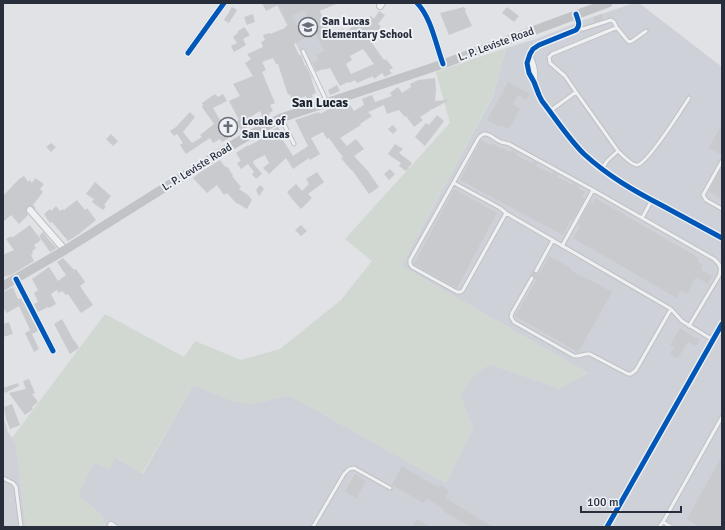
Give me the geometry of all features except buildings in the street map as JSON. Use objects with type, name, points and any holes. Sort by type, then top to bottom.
[{"type":"main road","name":"L. P. Leviste Road","points":[[3,286],[65,250],[239,141],[281,118],[443,64],[608,3]]},
{"type":"street","points":[[188,53],[224,3]]},
{"type":"street","points":[[417,3],[427,17],[443,64]]},
{"type":"street","points":[[576,14],[579,25],[578,28],[538,45],[531,51],[529,56],[534,72],[534,82],[539,95],[570,138],[602,168],[624,185],[722,237]]},
{"type":"street","points":[[30,210],[65,250]]},
{"type":"street","points":[[16,279],[53,351]]},
{"type":"street","points":[[607,527],[722,324]]},
{"type":"lane","points":[[578,28],[583,29],[611,20],[629,42],[646,31]]},
{"type":"lane","points":[[617,28],[554,53],[550,56],[549,60],[550,63],[565,76],[618,151],[633,164],[641,164],[672,124],[688,98]]},
{"type":"lane","points":[[303,51],[327,102]]},
{"type":"lane","points":[[550,111],[576,92]]},
{"type":"lane","points":[[281,118],[294,144]]},
{"type":"lane","points":[[506,214],[463,290],[460,292],[457,292],[412,267],[409,263],[478,139],[482,134],[486,134],[511,145],[714,259],[720,267],[719,276],[690,326]]},
{"type":"lane","points":[[602,168],[618,151]]},
{"type":"lane","points":[[722,161],[703,195],[706,200],[722,210]]},
{"type":"lane","points":[[454,183],[500,208],[506,214],[554,240],[671,309],[682,321],[713,340]]},
{"type":"lane","points":[[562,246],[593,190]]},
{"type":"lane","points":[[642,218],[652,200]]},
{"type":"lane","points":[[536,271],[554,240]]},
{"type":"lane","points":[[532,278],[512,313],[511,317],[514,322],[571,355],[577,356],[590,354],[628,374],[631,374],[636,370],[671,309]]},
{"type":"lane","points":[[659,527],[722,417]]},
{"type":"lane","points":[[313,527],[344,474],[349,469],[354,468],[390,488]]},
{"type":"lane","points":[[3,478],[13,483],[16,487],[21,527]]},
{"type":"lane","points":[[663,522],[671,527]]},
{"type":"shaded area","name":"San Lucas Elementary School","points":[[276,3],[316,3],[339,51],[307,66]]},
{"type":"shaded area","points":[[634,3],[639,3],[722,67],[722,527],[106,527],[102,516],[78,495],[94,462],[115,457],[143,474],[193,385],[233,401],[253,404],[289,395],[446,483],[473,428],[460,395],[474,375],[489,364],[559,388],[588,373],[401,266],[493,96],[506,48],[536,39],[584,20]]},
{"type":"shaded area","points":[[506,48],[493,95],[401,266],[588,373],[559,388],[489,364],[474,375],[460,395],[473,428],[446,483],[289,395],[253,404],[233,401],[193,385],[142,474],[116,457],[110,469],[94,463],[78,495],[102,516],[106,527],[26,527],[16,445],[12,438],[105,314],[184,357],[195,341],[241,360],[280,349],[341,300],[372,261],[345,239],[450,123],[436,72]]},
{"type":"shaded area","points":[[3,416],[8,432],[16,445],[26,527],[3,527]]},
{"type":"cycle path","points":[[188,53],[224,3]]},
{"type":"cycle path","points":[[417,3],[430,23],[443,64]]},
{"type":"cycle path","points":[[576,14],[579,24],[576,30],[539,45],[533,49],[530,54],[527,63],[529,73],[542,101],[578,148],[602,169],[642,195],[722,238]]},
{"type":"cycle path","points":[[16,279],[53,351]]},
{"type":"cycle path","points":[[607,527],[722,324]]},
{"type":"place","name":"San Lucas Elementary School","points":[[308,27]]},
{"type":"place","name":"Locale of San Lucas","points":[[228,127]]},
{"type":"district","name":"San Lucas","points":[[320,103]]}]
